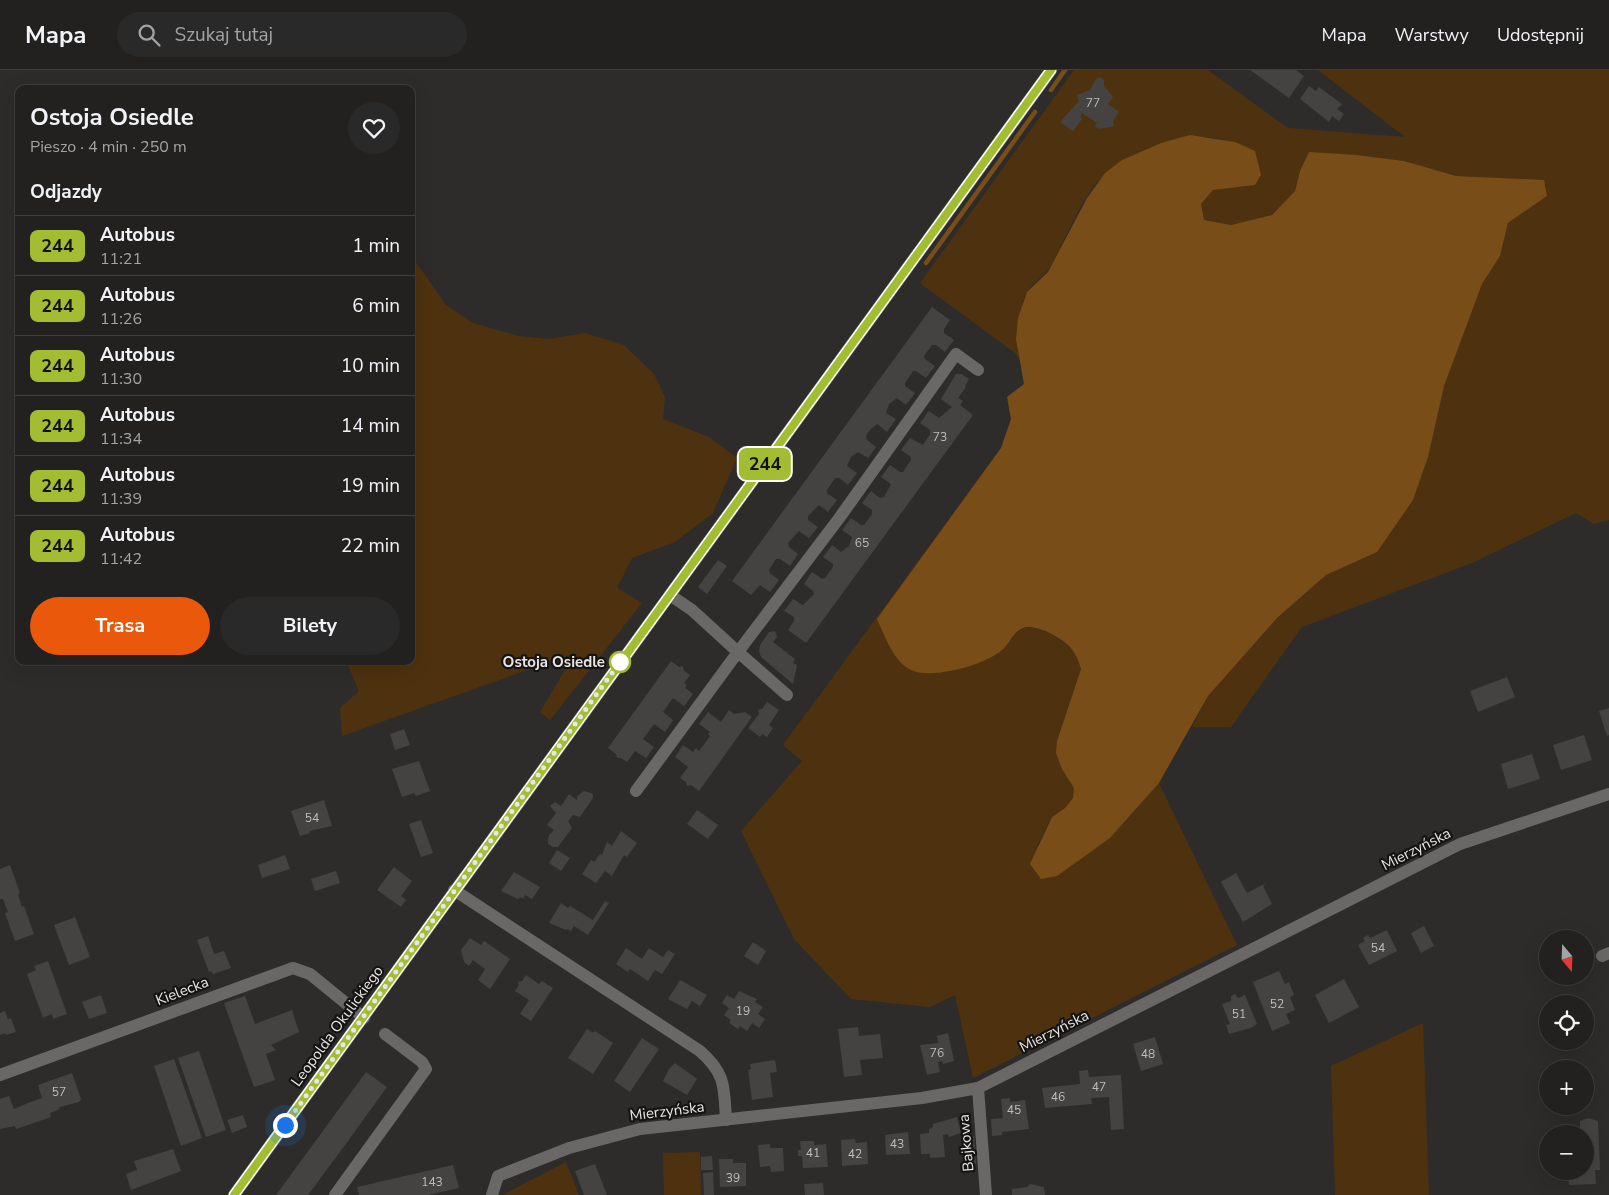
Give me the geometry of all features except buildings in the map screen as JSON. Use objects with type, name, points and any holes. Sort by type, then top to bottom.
[{"type":"street","name":"Leopolda Okulickiego","points":[[234,1195],[1051,70]]},
{"type":"street","points":[[636,791],[840,517],[956,354],[978,370]]},
{"type":"street","points":[[670,595],[692,610],[787,694]]},
{"type":"street","name":"Mierzyńska","points":[[492,1195],[498,1176],[569,1148],[640,1129],[922,1098],[978,1088],[1460,844],[1609,794]]},
{"type":"street","points":[[451,895],[700,1051],[715,1064],[722,1078],[726,1120]]},
{"type":"street","name":"Kielecka","points":[[0,1075],[293,968],[310,974],[364,1018]]},
{"type":"street","points":[[335,1195],[426,1069],[422,1062],[385,1034]]},
{"type":"street","name":"Bajkowa","points":[[978,1088],[986,1195]]},
{"type":"shaded area","points":[[1074,70],[1208,70],[1288,128],[1405,137],[1318,70],[1609,70],[1609,520],[1594,524],[1576,513],[1472,563],[1302,627],[1231,727],[1192,727],[1208,696],[1277,618],[1326,575],[1377,551],[1482,284],[1500,256],[1508,223],[1547,196],[1544,181],[1456,176],[1404,161],[1357,155],[1300,171],[1295,191],[1272,215],[1231,225],[1204,220],[1201,204],[1213,190],[1255,185],[1255,152],[1226,140],[1198,137],[1185,138],[1157,145],[1114,166],[1097,182],[1089,193],[1049,268],[1030,288],[1024,299],[1019,326],[1019,360],[1015,353],[920,283]]},
{"type":"shaded area","points":[[1190,135],[1235,142],[1255,151],[1261,175],[1255,185],[1213,190],[1201,204],[1204,220],[1231,225],[1272,215],[1295,191],[1300,171],[1309,152],[1357,155],[1404,161],[1456,176],[1544,180],[1547,196],[1508,223],[1500,256],[1482,284],[1444,386],[1428,457],[1413,500],[1377,552],[1326,575],[1277,618],[1208,696],[1159,783],[1110,838],[1057,876],[1041,879],[1030,864],[1052,817],[1065,808],[1073,798],[1074,788],[1062,769],[1056,753],[1057,741],[1081,669],[1073,651],[1058,638],[1043,630],[1029,627],[1019,630],[1002,650],[984,661],[945,672],[920,673],[911,670],[899,661],[890,648],[877,619],[1001,448],[1011,419],[1007,397],[1024,384],[1016,339],[1018,318],[1027,292],[1048,272],[1087,198],[1105,173],[1122,160],[1161,143]]},
{"type":"shaded area","points":[[415,261],[446,305],[473,323],[519,336],[548,339],[585,333],[624,345],[654,374],[665,397],[663,419],[709,437],[737,458],[713,513],[675,542],[632,558],[617,588],[642,603],[550,720],[540,712],[575,653],[342,736],[340,708],[359,691],[348,665],[415,665]]},
{"type":"shaded area","points":[[1001,448],[943,673],[988,659],[1004,649],[1019,631],[1027,627],[1042,630],[1064,642],[1073,651],[1081,669],[1057,741],[1074,788],[1073,798],[1065,808],[1052,817],[1037,846],[1110,838],[1159,783],[1237,945],[973,1078],[955,995],[930,1007],[851,999],[794,939],[741,831],[802,761],[783,745]]},
{"type":"shaded area","points":[[1423,1023],[1429,1195],[1335,1195],[1331,1066]]},
{"type":"shaded area","points":[[700,1152],[701,1195],[664,1195],[663,1153]]},
{"type":"shaded area","points":[[566,1162],[579,1195],[504,1195],[504,1194]]},
{"type":"waterway","points":[[1051,90],[1065,70]]},
{"type":"waterway","points":[[926,263],[1035,112]]},
{"type":"bus line","name":"244","points":[[234,1195],[364,1018],[447,899],[708,544],[1051,70]]},
{"type":"place","name":"Ostoja Osiedle","points":[[620,662]]},
{"type":"route","points":[[285,1125],[620,662]]}]
